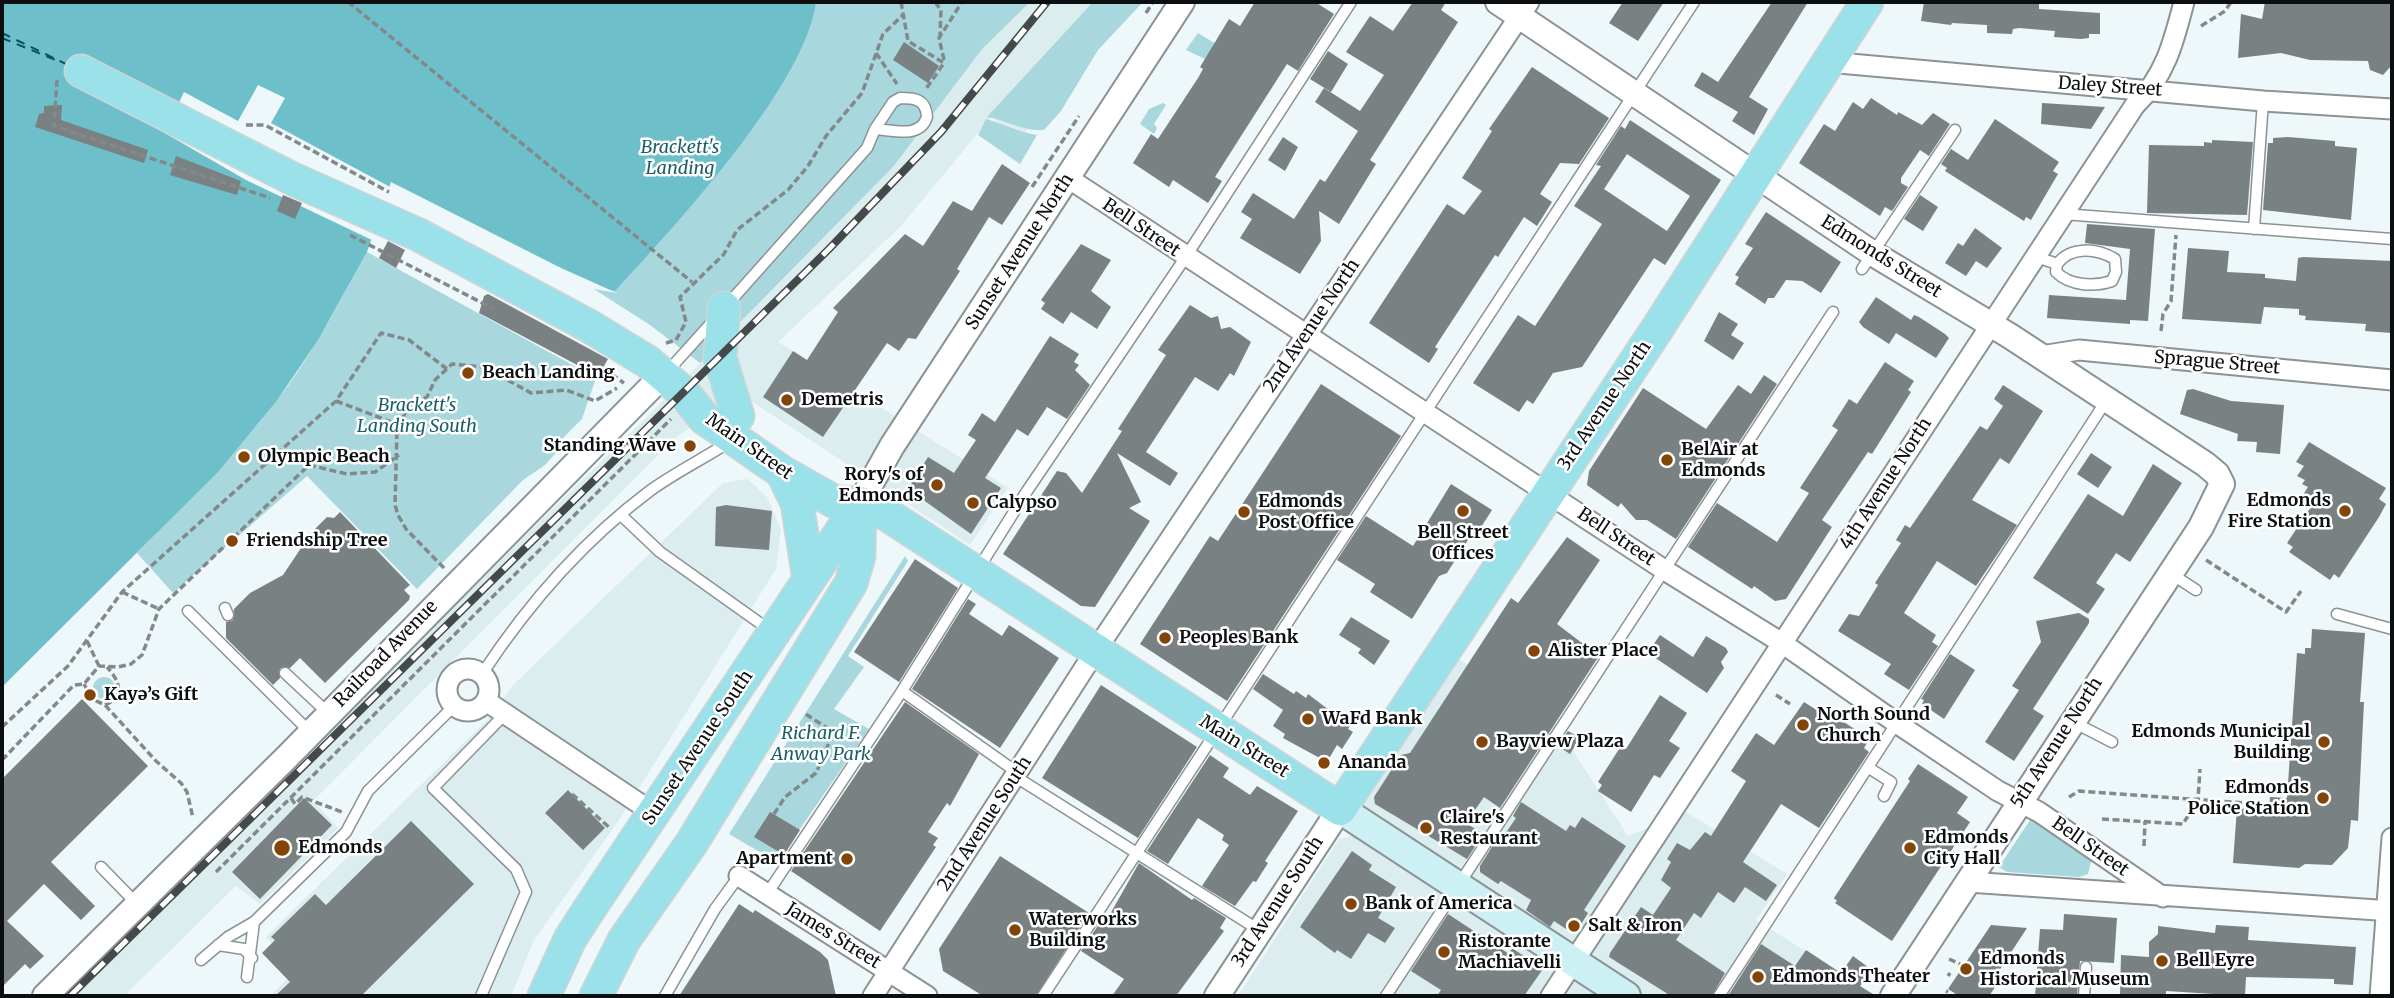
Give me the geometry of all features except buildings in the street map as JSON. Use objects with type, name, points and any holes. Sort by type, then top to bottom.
[{"type":"main road","name":"3rd Avenue North","points":[[1340,809],[1547,491],[1657,329],[1753,175],[1867,2]]},
{"type":"main road","name":"Main Street","points":[[68,76],[419,235],[589,326],[704,418],[736,427],[842,485],[860,503]]},
{"type":"main road","points":[[724,309],[720,358],[736,427]]},
{"type":"main road","name":"Main Street","points":[[736,427],[782,472],[835,502],[860,503],[883,512],[1626,996]]},
{"type":"main road","points":[[782,472],[797,503],[809,580]]},
{"type":"main road","points":[[596,996],[624,940],[691,844],[851,583],[859,556],[860,503]]},
{"type":"main road","name":"Sunset Avenue South","points":[[544,996],[570,939],[860,503]]},
{"type":"main road","points":[[570,939],[579,996]]},
{"type":"street","name":"Sunset Avenue North","points":[[860,503],[892,446],[1182,2]]},
{"type":"street","name":"Edmonds Street","points":[[1498,2],[1524,8],[1634,94],[1753,175],[1867,261],[1990,324],[2107,398],[2217,474],[2222,484],[2201,527]]},
{"type":"street","name":"4th Avenue North","points":[[1550,996],[2134,105],[2151,90],[2167,60],[2184,2]]},
{"type":"street","name":"2nd Avenue North","points":[[1096,650],[1524,8]]},
{"type":"street","name":"Daley Street","points":[[1828,62],[2263,101],[2392,109]]},
{"type":"street","name":"Bell Street","points":[[1068,178],[1185,258],[1782,643],[1898,724],[2018,802],[2039,812],[2163,897]]},
{"type":"street","name":"Sprague Street","points":[[2041,356],[2078,350],[2392,380]]},
{"type":"street","name":"Railroad Avenue","points":[[45,996],[311,732],[656,380]]},
{"type":"street","name":"5th Avenue North","points":[[1893,996],[2071,721],[2201,527]]},
{"type":"street","name":"2nd Avenue South","points":[[873,996],[1096,650]]},
{"type":"street","points":[[463,669],[482,674],[488,684],[486,701],[475,710],[460,710],[454,706],[447,688],[452,676],[463,669]]},
{"type":"street","points":[[486,701],[655,814]]},
{"type":"street","name":"3rd Avenue South","points":[[1217,996],[1340,809]]},
{"type":"street","points":[[2380,996],[2389,911],[2392,838]]},
{"type":"street","name":"James Street","points":[[739,876],[927,996]]},
{"type":"street","name":"Bell Street","points":[[1968,882],[2389,911]]},
{"type":"lane","points":[[767,894],[902,691],[1027,491],[1185,258],[1351,2]]},
{"type":"lane","points":[[1043,996],[1694,2]]},
{"type":"lane","points":[[876,129],[917,130],[926,122],[925,105],[916,98],[905,98]]},
{"type":"lane","name":"Railroad Avenue","points":[[656,380],[724,309],[867,148],[893,102],[905,98]]},
{"type":"lane","points":[[2254,229],[2263,101]]},
{"type":"lane","points":[[1867,261],[1955,130]]},
{"type":"lane","points":[[2062,214],[2392,239]]},
{"type":"lane","points":[[2073,251],[2091,251],[2115,259],[2116,272],[2112,282],[2079,283],[2062,278],[2056,272],[2057,264],[2073,251]]},
{"type":"lane","points":[[2034,256],[2057,264]]},
{"type":"lane","points":[[1386,996],[1833,312]]},
{"type":"lane","points":[[1719,996],[1898,724],[2107,398]]},
{"type":"lane","points":[[482,674],[534,601],[563,570],[622,516],[736,427]]},
{"type":"lane","points":[[622,516],[660,552],[775,634]]},
{"type":"lane","points":[[2170,573],[2196,590]]},
{"type":"lane","points":[[188,611],[311,732]]},
{"type":"lane","points":[[2337,614],[2392,629]]},
{"type":"lane","points":[[285,673],[329,713]]},
{"type":"lane","points":[[902,691],[1017,775],[1260,930]]},
{"type":"lane","points":[[201,960],[254,922],[346,832],[368,791],[454,706]]},
{"type":"lane","points":[[481,996],[526,892],[516,869],[432,788],[505,714]]},
{"type":"lane","points":[[2071,721],[2112,742]]},
{"type":"lane","points":[[1869,768],[1891,782],[1884,796]]},
{"type":"lane","points":[[101,867],[138,904]]},
{"type":"lane","points":[[664,996],[715,909],[739,876]]},
{"type":"lane","points":[[247,977],[252,958],[254,922]]},
{"type":"lane","points":[[218,946],[244,949],[252,958]]},
{"type":"lane","points":[[2084,996],[2086,967]]},
{"type":"path","points":[[348,2],[692,282]]},
{"type":"path","points":[[901,2],[908,41],[944,62]]},
{"type":"path","points":[[925,105],[926,87],[944,62],[939,38],[941,10],[935,2]]},
{"type":"path","points":[[939,38],[962,2]]},
{"type":"path","points":[[2201,26],[2225,10],[2231,2]]},
{"type":"path","points":[[216,872],[291,798],[656,380],[686,322],[680,297],[692,282],[724,254],[737,230],[788,190],[808,166],[826,136],[862,93],[883,34],[904,14]]},
{"type":"path","points":[[875,53],[905,98]]},
{"type":"path","points":[[68,76],[54,126],[276,200]]},
{"type":"path","points":[[2161,331],[2163,314],[2171,301],[2177,222]]},
{"type":"path","points":[[346,232],[492,308]]},
{"type":"path","points":[[2,727],[68,666],[122,592],[336,401],[382,333],[409,340],[447,369]]},
{"type":"path","points":[[458,580],[406,529],[395,505],[399,425],[408,407],[427,397],[435,380],[447,369],[460,364],[484,367],[531,393],[566,390],[595,401],[656,380]]},
{"type":"path","points":[[603,368],[656,380]]},
{"type":"path","points":[[336,401],[399,425]]},
{"type":"path","points":[[99,666],[131,664],[142,655],[159,610],[309,465],[347,474],[375,472],[399,453]]},
{"type":"path","points":[[2204,559],[2286,612],[2301,591]]},
{"type":"path","points":[[122,592],[159,610]]},
{"type":"path","points":[[87,641],[99,666]]},
{"type":"path","points":[[2,760],[74,685],[84,684],[99,666]]},
{"type":"path","points":[[105,705],[113,701],[120,689],[119,682],[107,667]]},
{"type":"path","points":[[84,684],[92,699],[105,705],[156,761],[181,783],[187,792],[193,818]]},
{"type":"path","points":[[1776,695],[1790,704]]},
{"type":"path","points":[[774,814],[785,797],[816,773],[828,745],[830,734],[827,728],[804,713]]},
{"type":"path","points":[[2102,819],[2183,824],[2198,799],[2200,769]]},
{"type":"path","points":[[2069,797],[2078,791],[2287,806]]},
{"type":"path","points":[[572,794],[611,829]]},
{"type":"path","points":[[291,798],[295,804],[302,797],[339,812],[356,813]]},
{"type":"path","points":[[2144,846],[2145,821]]},
{"type":"path","points":[[1949,959],[1964,966]]},
{"type":"shaded area","points":[[2,2],[816,2],[807,36],[788,74],[763,113],[702,194],[615,291],[590,285],[391,182],[367,252],[318,340],[276,402],[218,472],[2,687]]},
{"type":"shaded area","points":[[1018,2],[1129,2],[1015,145],[992,116],[901,226],[778,342],[1008,488],[970,545],[739,393],[675,438],[313,801],[338,828],[260,904],[236,886],[124,996],[37,996],[254,802],[657,407],[893,167]]},
{"type":"shaded area","points":[[748,479],[767,497],[781,529],[776,569],[619,820],[534,940],[511,996],[270,996],[296,970],[266,937],[490,717],[512,686],[723,483]]},
{"type":"shaded area","points":[[1459,659],[1555,723],[1628,836],[1686,812],[1787,874],[1756,920],[1865,989],[1871,996],[1642,996],[1362,804]]},
{"type":"shaded area","points":[[1359,834],[1597,996],[1238,996],[1339,839]]},
{"type":"green space","name":"Brackett's Landing","points":[[167,2],[1030,2],[983,48],[893,167],[700,363],[650,325],[561,268],[391,182],[2,318]]},
{"type":"green space","points":[[1093,2],[1143,2],[1098,50],[1061,111],[1044,130],[1029,129],[987,117]]},
{"type":"green space","points":[[1198,33],[1216,44],[1205,59],[1186,50]]},
{"type":"green space","points":[[1163,103],[1166,105],[1154,124],[1157,128],[1154,134],[1140,124],[1149,109]]},
{"type":"green space","points":[[986,119],[1037,135],[1020,164],[978,135]]},
{"type":"green space","name":"Brackett's Landing South","points":[[367,252],[596,378],[582,419],[558,443],[561,447],[545,465],[523,480],[417,589],[307,476],[173,593],[137,553],[226,461],[275,403],[312,349]]},
{"type":"green space","name":"Richard F. Anway Park","points":[[905,556],[908,561],[848,656],[864,667],[834,709],[869,729],[777,862],[729,834]]},
{"type":"green space","points":[[104,677],[112,680],[115,688],[112,696],[104,699],[96,696],[93,688],[96,680]]},
{"type":"green space","points":[[2032,817],[2092,858],[2088,874],[2079,877],[2007,872],[1999,867]]},
{"type":"pier","points":[[80,84],[175,111],[184,92],[238,121],[258,85],[285,98],[271,123],[392,188],[374,241],[246,180]]},
{"type":"pier","points":[[391,182],[561,268],[617,293],[588,288]]},
{"type":"ferry route","points":[[2,33],[68,65]]},
{"type":"ferry route","points":[[2,38],[58,61]]},
{"type":"railway","points":[[70,996],[828,250],[941,132],[1047,2]]},
{"type":"place","name":"Beach Landing","points":[[468,373]]},
{"type":"place","name":"Demetris","points":[[787,400]]},
{"type":"place","name":"Standing Wave","points":[[690,446]]},
{"type":"place","name":"Olympic Beach","points":[[244,457]]},
{"type":"place","name":"BelAir at Edmonds","points":[[1667,460]]},
{"type":"place","name":"Rory's of Edmonds","points":[[937,485]]},
{"type":"place","name":"Calypso","points":[[973,503]]},
{"type":"place","name":"Bell Street Offices","points":[[1463,511]]},
{"type":"place","name":"Edmonds Fire Station","points":[[2345,511]]},
{"type":"place","name":"Edmonds Post Office","points":[[1244,512]]},
{"type":"place","name":"Friendship Tree","points":[[232,541]]},
{"type":"place","name":"Peoples Bank","points":[[1165,638]]},
{"type":"place","name":"Alister Place","points":[[1534,651]]},
{"type":"place","name":"Kayə’s Gift","points":[[90,695]]},
{"type":"place","name":"WaFd Bank","points":[[1308,719]]},
{"type":"place","name":"North Sound Church","points":[[1803,725]]},
{"type":"place","name":"Bayview Plaza","points":[[1482,742]]},
{"type":"place","name":"Edmonds Municipal Building","points":[[2324,742]]},
{"type":"place","name":"Ananda","points":[[1324,763]]},
{"type":"place","name":"Edmonds Police Station","points":[[2323,798]]},
{"type":"place","name":"Claire's Restaurant","points":[[1426,828]]},
{"type":"place","name":"Edmonds","points":[[282,848]]},
{"type":"place","name":"Edmonds City Hall","points":[[1910,848]]},
{"type":"place","name":"Apartment","points":[[847,859]]},
{"type":"place","name":"Bank of America","points":[[1351,904]]},
{"type":"place","name":"Salt & Iron","points":[[1574,926]]},
{"type":"place","name":"Waterworks Building","points":[[1015,930]]},
{"type":"place","name":"Ristorante Machiavelli","points":[[1444,952]]},
{"type":"place","name":"Bell Eyre","points":[[2162,961]]},
{"type":"place","name":"Edmonds Historical Museum","points":[[1966,969]]},
{"type":"place","name":"Edmonds Theater","points":[[1758,977]]}]
